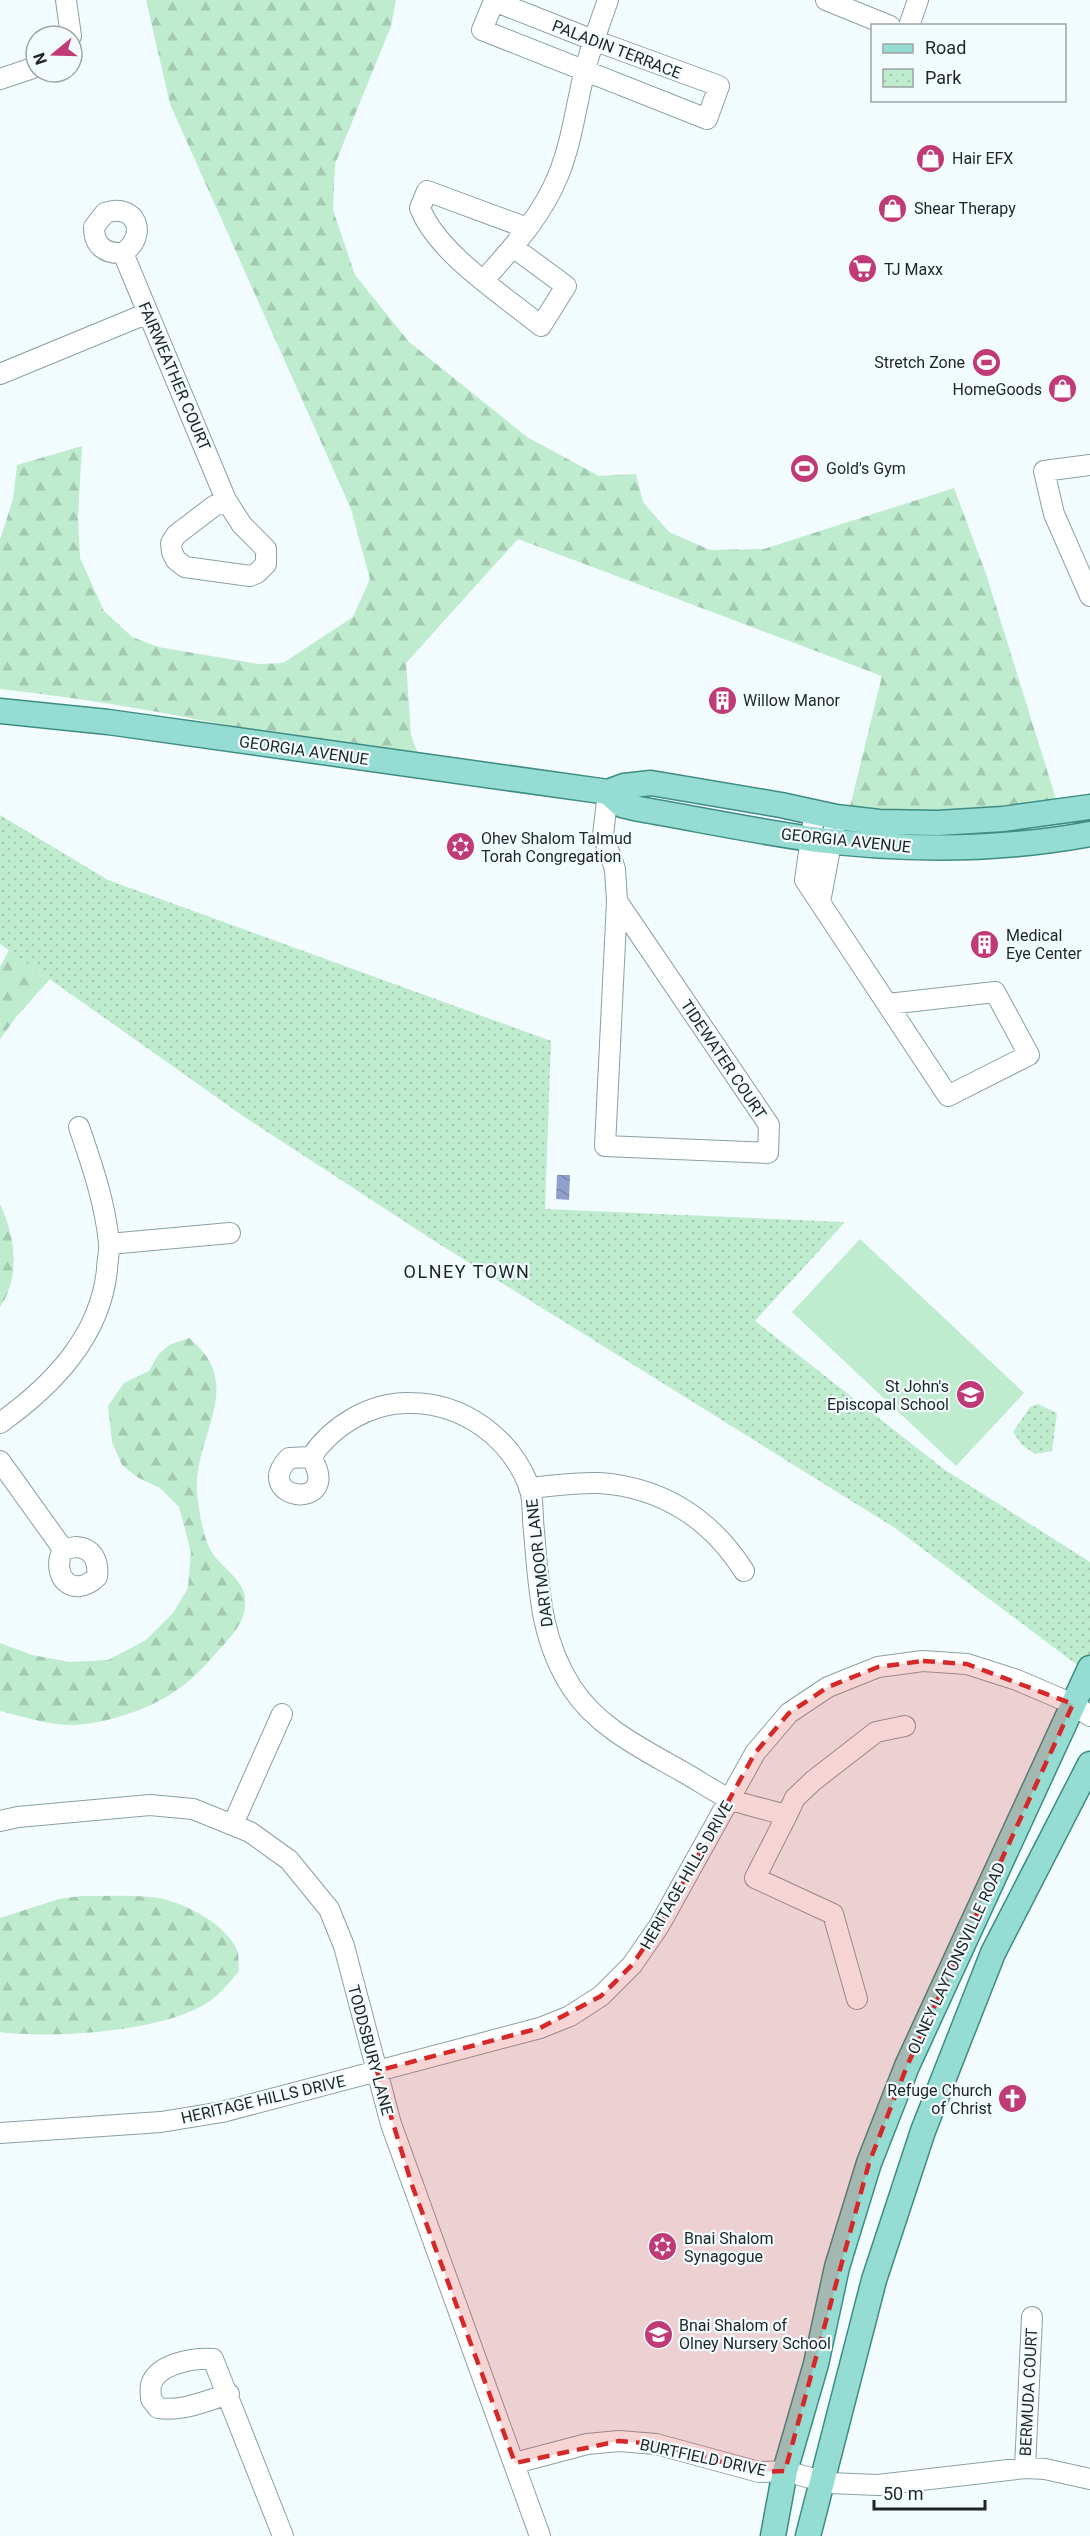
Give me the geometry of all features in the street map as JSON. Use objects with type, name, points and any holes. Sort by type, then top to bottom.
[{"type":"main road","name":"GEORGIA AVENUE","points":[[0,711],[108,722],[608,792],[622,805],[639,809],[823,828],[879,845],[939,848],[999,846],[1090,834]]},
{"type":"main road","name":"GEORGIA AVENUE","points":[[823,828],[879,822],[938,823],[1003,819],[1090,807]]},
{"type":"main road","name":"OLNEY LAYTONSVILLE ROAD","points":[[773,2536],[785,2471],[816,2364],[837,2267],[869,2163],[907,2066],[1082,1710],[1090,1668]]},
{"type":"main road","name":"OLNEY LAYTONSVILLE ROAD","points":[[808,2536],[874,2280],[923,2131],[993,1953],[1090,1764]]},
{"type":"street","points":[[66,0],[69,24]]},
{"type":"street","points":[[484,280],[528,228],[546,202],[558,176],[573,132],[593,40],[608,0]]},
{"type":"street","points":[[826,0],[885,24]]},
{"type":"street","points":[[910,24],[918,0]]},
{"type":"street","name":"PALADIN TERRACE","points":[[494,1],[719,86],[707,119],[585,72],[482,30],[494,1]]},
{"type":"street","points":[[0,79],[24,71]]},
{"type":"street","points":[[513,247],[566,286],[541,326],[447,248],[432,231],[420,208],[428,191],[528,228]]},
{"type":"street","name":"FAIRWEATHER COURT","points":[[123,253],[226,500],[242,525],[266,549],[266,564],[250,576],[185,567],[176,560],[172,552],[171,543],[176,535],[214,506],[226,500]]},
{"type":"street","points":[[0,374],[148,313]]},
{"type":"street","points":[[1090,465],[1044,471],[1054,514],[1090,596]]},
{"type":"street","name":"TIDEWATER COURT","points":[[608,792],[603,835],[615,869],[616,901],[605,1146],[768,1153],[769,1125],[616,901]]},
{"type":"street","points":[[823,828],[805,880],[948,1096],[1029,1054],[995,992],[888,1005]]},
{"type":"street","points":[[0,1424],[51,1383],[82,1342],[98,1312],[106,1278],[109,1244],[100,1187],[79,1127]]},
{"type":"street","points":[[109,1244],[230,1233]]},
{"type":"street","name":"DARTMOOR LANE","points":[[311,1457],[319,1446],[345,1422],[374,1409],[401,1403],[423,1403],[460,1412],[489,1430],[512,1456],[529,1488],[542,1619],[555,1658],[573,1689],[596,1716],[623,1737],[730,1799],[787,1815]]},
{"type":"street","points":[[0,1461],[63,1549]]},
{"type":"street","points":[[529,1488],[598,1483],[624,1486],[656,1496],[682,1507],[707,1526],[729,1547],[744,1571]]},
{"type":"street","name":"HERITAGE HILLS DRIVE","points":[[0,2133],[162,2122],[222,2112],[540,2028],[570,2016],[601,1996],[632,1965],[659,1926],[754,1753],[789,1713],[828,1687],[878,1667],[923,1661],[967,1664],[1017,1680],[1082,1710]]},
{"type":"street","points":[[233,1824],[282,1714]]},
{"type":"street","points":[[857,1999],[833,1914],[755,1878],[795,1798],[813,1781],[876,1732],[905,1726]]},
{"type":"street","name":"TODDSBURY LANE","points":[[0,1821],[18,1817],[150,1805],[193,1809],[250,1832],[289,1860],[329,1909],[344,1946],[391,2124],[540,2536]]},
{"type":"street","name":"BERMUDA COURT","points":[[1025,2468],[1032,2317]]},
{"type":"street","points":[[229,2394],[283,2536]]},
{"type":"street","name":"BURTFIELD DRIVE","points":[[515,2463],[587,2444],[619,2441],[656,2444],[759,2472],[785,2471],[821,2482],[878,2484],[1025,2468],[1045,2469],[1090,2480]]},
{"type":"highlighted area","points":[[923,1661],[967,1664],[1073,1704],[907,2066],[869,2163],[785,2471],[759,2472],[656,2444],[619,2441],[515,2463],[412,2185],[377,2071],[540,2028],[601,1996],[632,1965],[659,1926],[755,1753],[789,1713],[828,1687],[878,1667]]},
{"type":"green space","points":[[146,0],[396,0],[391,26],[335,164],[333,210],[355,275],[409,342],[527,437],[599,476],[636,474],[643,502],[669,532],[710,550],[764,549],[954,488],[986,574],[1060,812],[847,819],[882,676],[518,539],[406,663],[411,735],[423,767],[160,712],[0,689],[0,540],[13,499],[17,465],[82,446],[78,516],[80,558],[104,611],[132,637],[158,647],[259,664],[283,663],[353,617],[370,579],[351,509],[170,104]]},
{"type":"green space","points":[[0,815],[108,880],[551,1041],[545,1209],[845,1222],[755,1321],[945,1470],[1090,1562],[1090,1668],[1088,1673],[895,1528],[436,1242],[246,1118],[0,944]]},
{"type":"green space","points":[[9,950],[50,979],[0,1039],[0,967]]},
{"type":"green space","points":[[0,1204],[9,1229],[14,1256],[11,1283],[0,1307]]},
{"type":"green space","points":[[860,1239],[1024,1393],[956,1466],[792,1312]]},
{"type":"green space","points":[[189,1338],[206,1356],[215,1374],[214,1411],[198,1471],[197,1493],[200,1516],[213,1554],[237,1580],[244,1592],[245,1606],[241,1621],[228,1640],[191,1679],[163,1699],[137,1711],[94,1723],[67,1725],[0,1711],[0,1643],[32,1655],[70,1662],[108,1660],[146,1640],[173,1613],[188,1588],[191,1552],[179,1507],[160,1488],[137,1477],[122,1465],[112,1442],[108,1406],[124,1383],[149,1371],[158,1355],[169,1345]]},
{"type":"green space","points":[[1038,1404],[1057,1413],[1052,1451],[1035,1454],[1022,1445],[1013,1432],[1030,1407]]},
{"type":"green space","points":[[81,1896],[151,1897],[188,1908],[214,1923],[233,1942],[238,1953],[239,1971],[210,2001],[190,2012],[166,2020],[108,2031],[49,2034],[0,2032],[0,1918],[59,1899]]},
{"type":"water","points":[[557,1175],[570,1175],[569,1200],[556,1199]]},
{"type":"place","name":"Hair EFX","points":[[931,158]]},
{"type":"place","name":"Shear Therapy","points":[[893,208]]},
{"type":"place","name":"TJ Maxx","points":[[863,269]]},
{"type":"place","name":"Stretch Zone","points":[[986,362]]},
{"type":"place","name":"HomeGoods","points":[[1063,389]]},
{"type":"place","name":"Gold's Gym","points":[[805,468]]},
{"type":"place","name":"Willow Manor","points":[[722,700]]},
{"type":"place","name":"Ohev Shalom Talmud Torah Congregation","points":[[460,847]]},
{"type":"place","name":"Medical Eye Center","points":[[985,944]]},
{"type":"place","name":"St John's Episcopal School","points":[[970,1395]]},
{"type":"place","name":"Refuge Church of Christ","points":[[1013,2099]]},
{"type":"place","name":"Bnai Shalom Synagogue","points":[[663,2247]]},
{"type":"place","name":"Bnai Shalom of Olney Nursery School","points":[[658,2334]]},
{"type":"district","name":"OLNEY TOWN","points":[[467,1272]]}]
